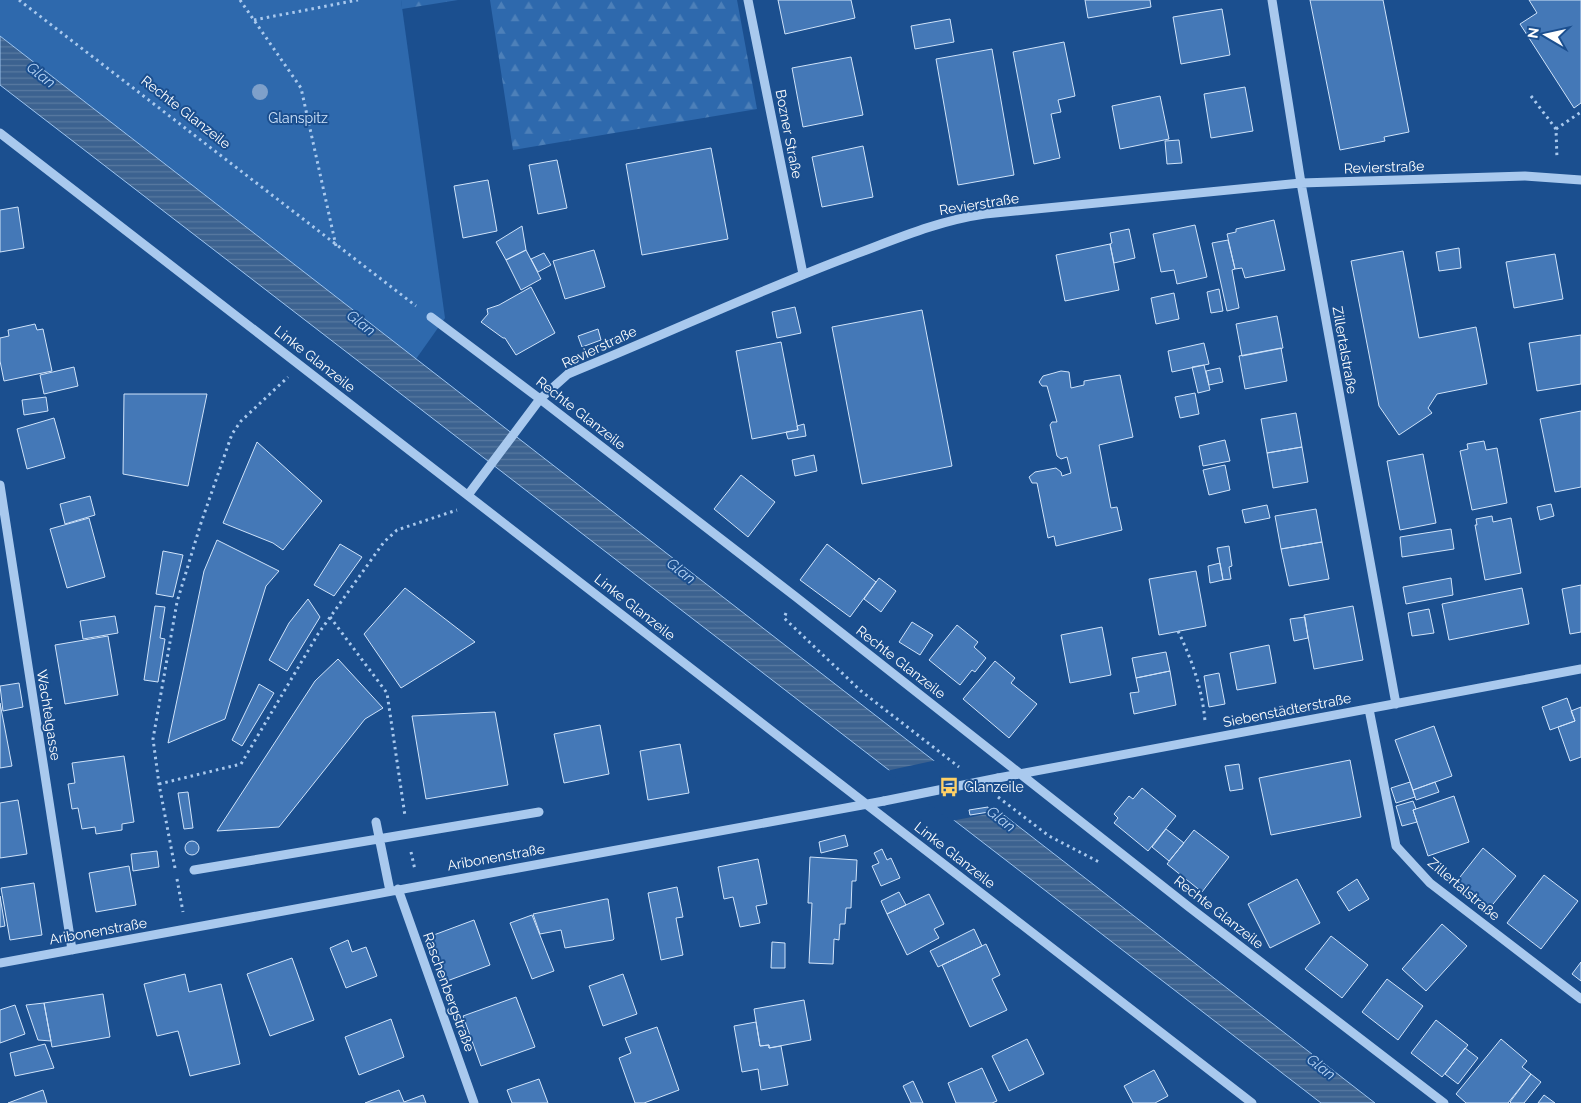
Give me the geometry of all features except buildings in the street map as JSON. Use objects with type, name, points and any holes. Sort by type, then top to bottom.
[{"type":"street","name":"Bozner Straße","points":[[748,0],[802,274]]},
{"type":"street","name":"Zillertalstraße","points":[[1272,0],[1301,183],[1396,704]]},
{"type":"street","name":"Linke Glanzeile","points":[[0,133],[1252,1103]]},
{"type":"street","name":"Revierstraße","points":[[468,495],[540,399],[568,374],[802,274],[921,229],[956,218],[1301,183],[1525,176],[1581,180]]},
{"type":"street","name":"Rechte Glanzeile","points":[[431,317],[796,597],[1189,907],[1444,1103]]},
{"type":"street","name":"Wachtelgasse","points":[[0,485],[72,950]]},
{"type":"street","name":"Siebenstädterstraße","points":[[998,778],[1581,669]]},
{"type":"street","name":"Zillertalstraße","points":[[1369,709],[1396,846],[1430,883],[1581,999]]},
{"type":"street","name":"Aribonenstraße","points":[[0,963],[884,801],[998,778]]},
{"type":"street","points":[[194,870],[538,812]]},
{"type":"street","name":"Raschenbergstraße","points":[[376,822],[394,890],[474,1103]]},
{"type":"path","name":"Rechte Glanzeile","points":[[19,0],[431,317]]},
{"type":"path","points":[[240,0],[301,88],[337,246]]},
{"type":"path","points":[[254,20],[358,0]]},
{"type":"path","points":[[1531,96],[1556,129],[1556,159],[1565,160]]},
{"type":"path","points":[[1556,129],[1581,112]]},
{"type":"path","points":[[186,929],[159,784],[153,740],[177,602],[204,514],[232,434],[241,421],[301,365]]},
{"type":"path","points":[[159,784],[241,764],[318,634],[384,542],[397,530],[455,511],[468,495]]},
{"type":"path","points":[[330,617],[387,693],[408,834],[418,886]]},
{"type":"path","points":[[1178,631],[1200,684],[1207,739]]},
{"type":"green space","name":"Glanspitz","points":[[0,0],[401,0],[445,318],[416,359],[0,36]]},
{"type":"green space","points":[[401,0],[458,0],[402,9]]},
{"type":"green space","points":[[490,0],[737,0],[757,109],[513,150]]},
{"type":"water","name":"Glan","points":[[0,36],[1375,1103],[1321,1103],[0,85]]},
{"type":"pier","points":[[937,760],[1003,811],[951,821],[886,771]]},
{"type":"place","name":"Glanzeile","points":[[949,787]]}]
